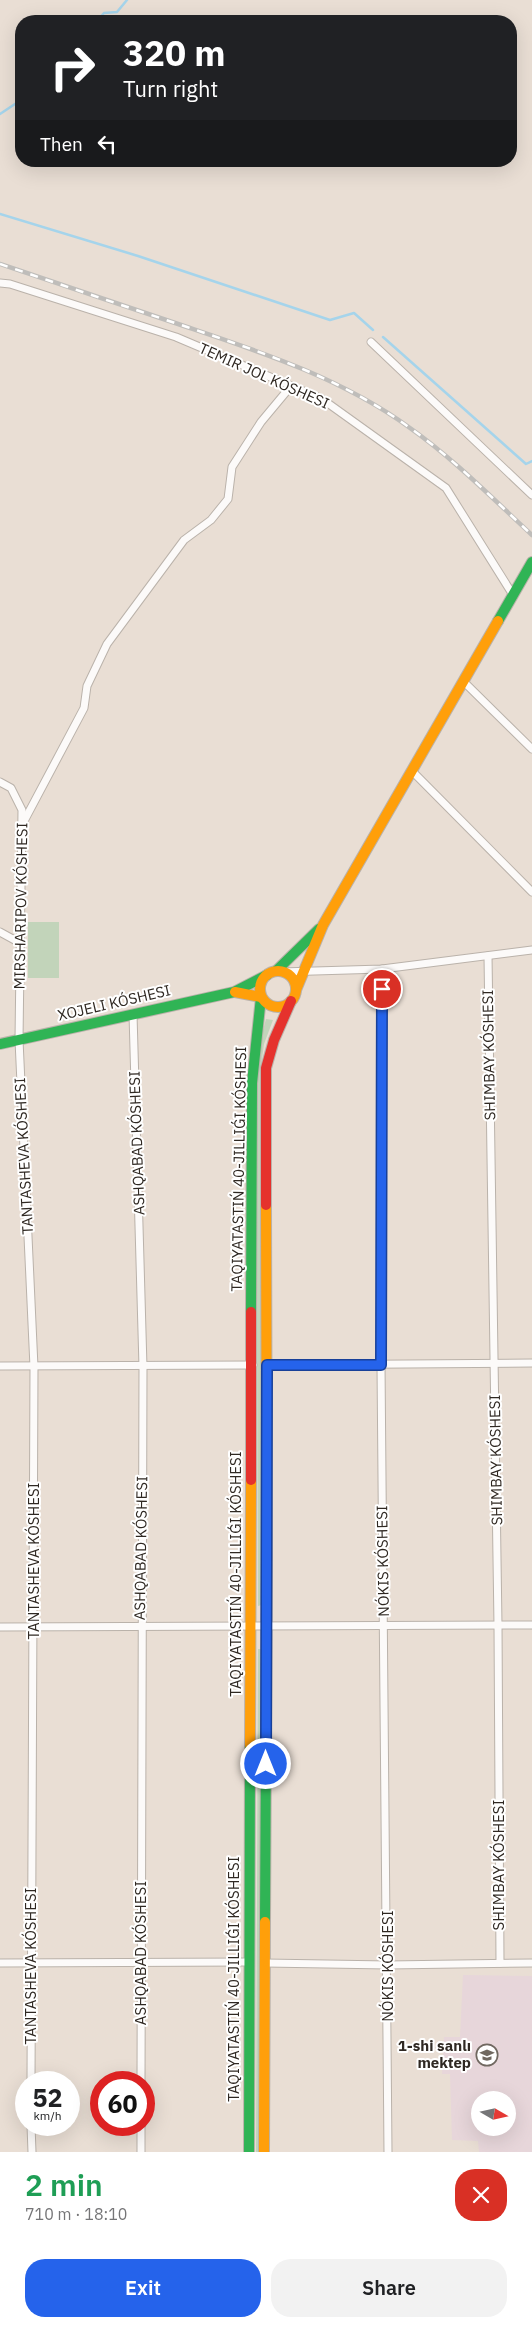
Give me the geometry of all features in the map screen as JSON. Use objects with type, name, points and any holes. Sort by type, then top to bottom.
[{"type":"main road","points":[[264,2152],[267,1625],[266,1068],[274,1040],[323,925],[532,562]]},
{"type":"main road","points":[[249,2152],[248,1962],[252,1083],[261,996],[260,985],[275,973],[323,925]]},
{"type":"main road","points":[[234,992],[275,973],[293,980],[296,990]]},
{"type":"main road","points":[[234,992],[261,996],[269,1005],[275,1007],[281,1007],[291,1001]]},
{"type":"main road","name":"XOJELI KÓSHESI","points":[[0,1044],[234,992]]},
{"type":"street","name":"TEMIR JOL KÓSHESI","points":[[0,283],[10,284],[176,337],[322,400],[446,488],[513,595]]},
{"type":"street","points":[[372,342],[532,495]]},
{"type":"street","points":[[22,826],[84,708],[87,686],[107,644],[184,540],[211,520],[228,498],[232,467],[261,422],[291,386]]},
{"type":"street","points":[[463,681],[532,749]]},
{"type":"street","points":[[412,771],[532,892]]},
{"type":"street","name":"MIRSHARIPOV KÓSHESI","points":[[0,782],[11,788],[22,810],[19,1040]]},
{"type":"street","points":[[0,932],[20,944]]},
{"type":"street","points":[[275,973],[382,969],[532,950]]},
{"type":"street","points":[[488,956],[498,1624],[500,1963]]},
{"type":"street","name":"NÓKIS KÓSHESI","points":[[382,969],[381,1365],[388,1965],[388,2152]]},
{"type":"street","name":"ASHQABAD KÓSHESI","points":[[133,1014],[143,1367],[141,2071]]},
{"type":"street","name":"TANTASHEVA KÓSHESI","points":[[19,1040],[34,1367],[31,2071]]},
{"type":"street","points":[[267,1365],[532,1364]]},
{"type":"street","points":[[0,1366],[143,1367],[252,1365]]},
{"type":"street","points":[[0,1627],[383,1624],[532,1625]]},
{"type":"street","points":[[0,1963],[248,1962]]},
{"type":"street","points":[[265,1963],[388,1965],[532,1963]]},
{"type":"street","points":[[31,2136],[32,2152]]},
{"type":"street","points":[[141,2136],[141,2152]]},
{"type":"shaded area","name":"1-shi sanlı mektep","points":[[463,1975],[532,1976],[532,2152],[479,2152],[478,2141],[452,2140],[450,2074],[442,2074],[444,2037],[460,2037]]},
{"type":"green space","points":[[28,922],[59,922],[59,978],[28,978]]},
{"type":"green space","points":[[266,1019],[273,1020],[264,1044],[261,1067],[262,1605],[258,1606],[256,1067]]},
{"type":"green space","points":[[258,1649],[261,1649],[259,2152],[256,2152]]},
{"type":"waterway","points":[[102,15],[104,13],[117,12],[127,0]]},
{"type":"waterway","points":[[0,114],[15,104]]},
{"type":"waterway","points":[[0,214],[138,256],[330,320],[354,313],[373,330]]},
{"type":"waterway","points":[[383,337],[526,464],[532,461]]},
{"type":"railway","points":[[0,264],[274,357],[358,395],[426,440],[472,479],[532,535]]},
{"type":"traffic: fast","points":[[498,621],[532,562]]},
{"type":"traffic: fast","points":[[276,971],[319,929]]},
{"type":"traffic: fast","points":[[0,1044],[234,992],[267,975]]},
{"type":"traffic: fast","points":[[251,1312],[252,1083],[261,997]]},
{"type":"traffic: fast","points":[[265,1922],[267,1556]]},
{"type":"traffic: fast","points":[[249,2152],[250,1745]]},
{"type":"traffic: slow","points":[[296,990],[323,925],[498,621]]},
{"type":"traffic: slow","points":[[278,971],[285,972],[291,976],[295,982],[296,989],[295,996],[291,1002],[285,1006],[278,1007],[271,1006],[265,1002],[261,996],[260,989],[261,982],[265,976],[271,972],[278,971]]},
{"type":"traffic: slow","points":[[235,992],[261,997]]},
{"type":"traffic: slow","points":[[266,1205],[267,1556]]},
{"type":"traffic: slow","points":[[250,1745],[251,1480]]},
{"type":"traffic: slow","points":[[264,2152],[265,1922]]},
{"type":"traffic: jam","points":[[266,1205],[266,1068],[274,1040],[291,1001]]},
{"type":"traffic: jam","points":[[251,1312],[251,1480]]},
{"type":"place","name":"1-shi sanlı mektep","points":[[487,2055]]},
{"type":"route","points":[[266,1764],[267,1365],[381,1365],[382,989]]}]
